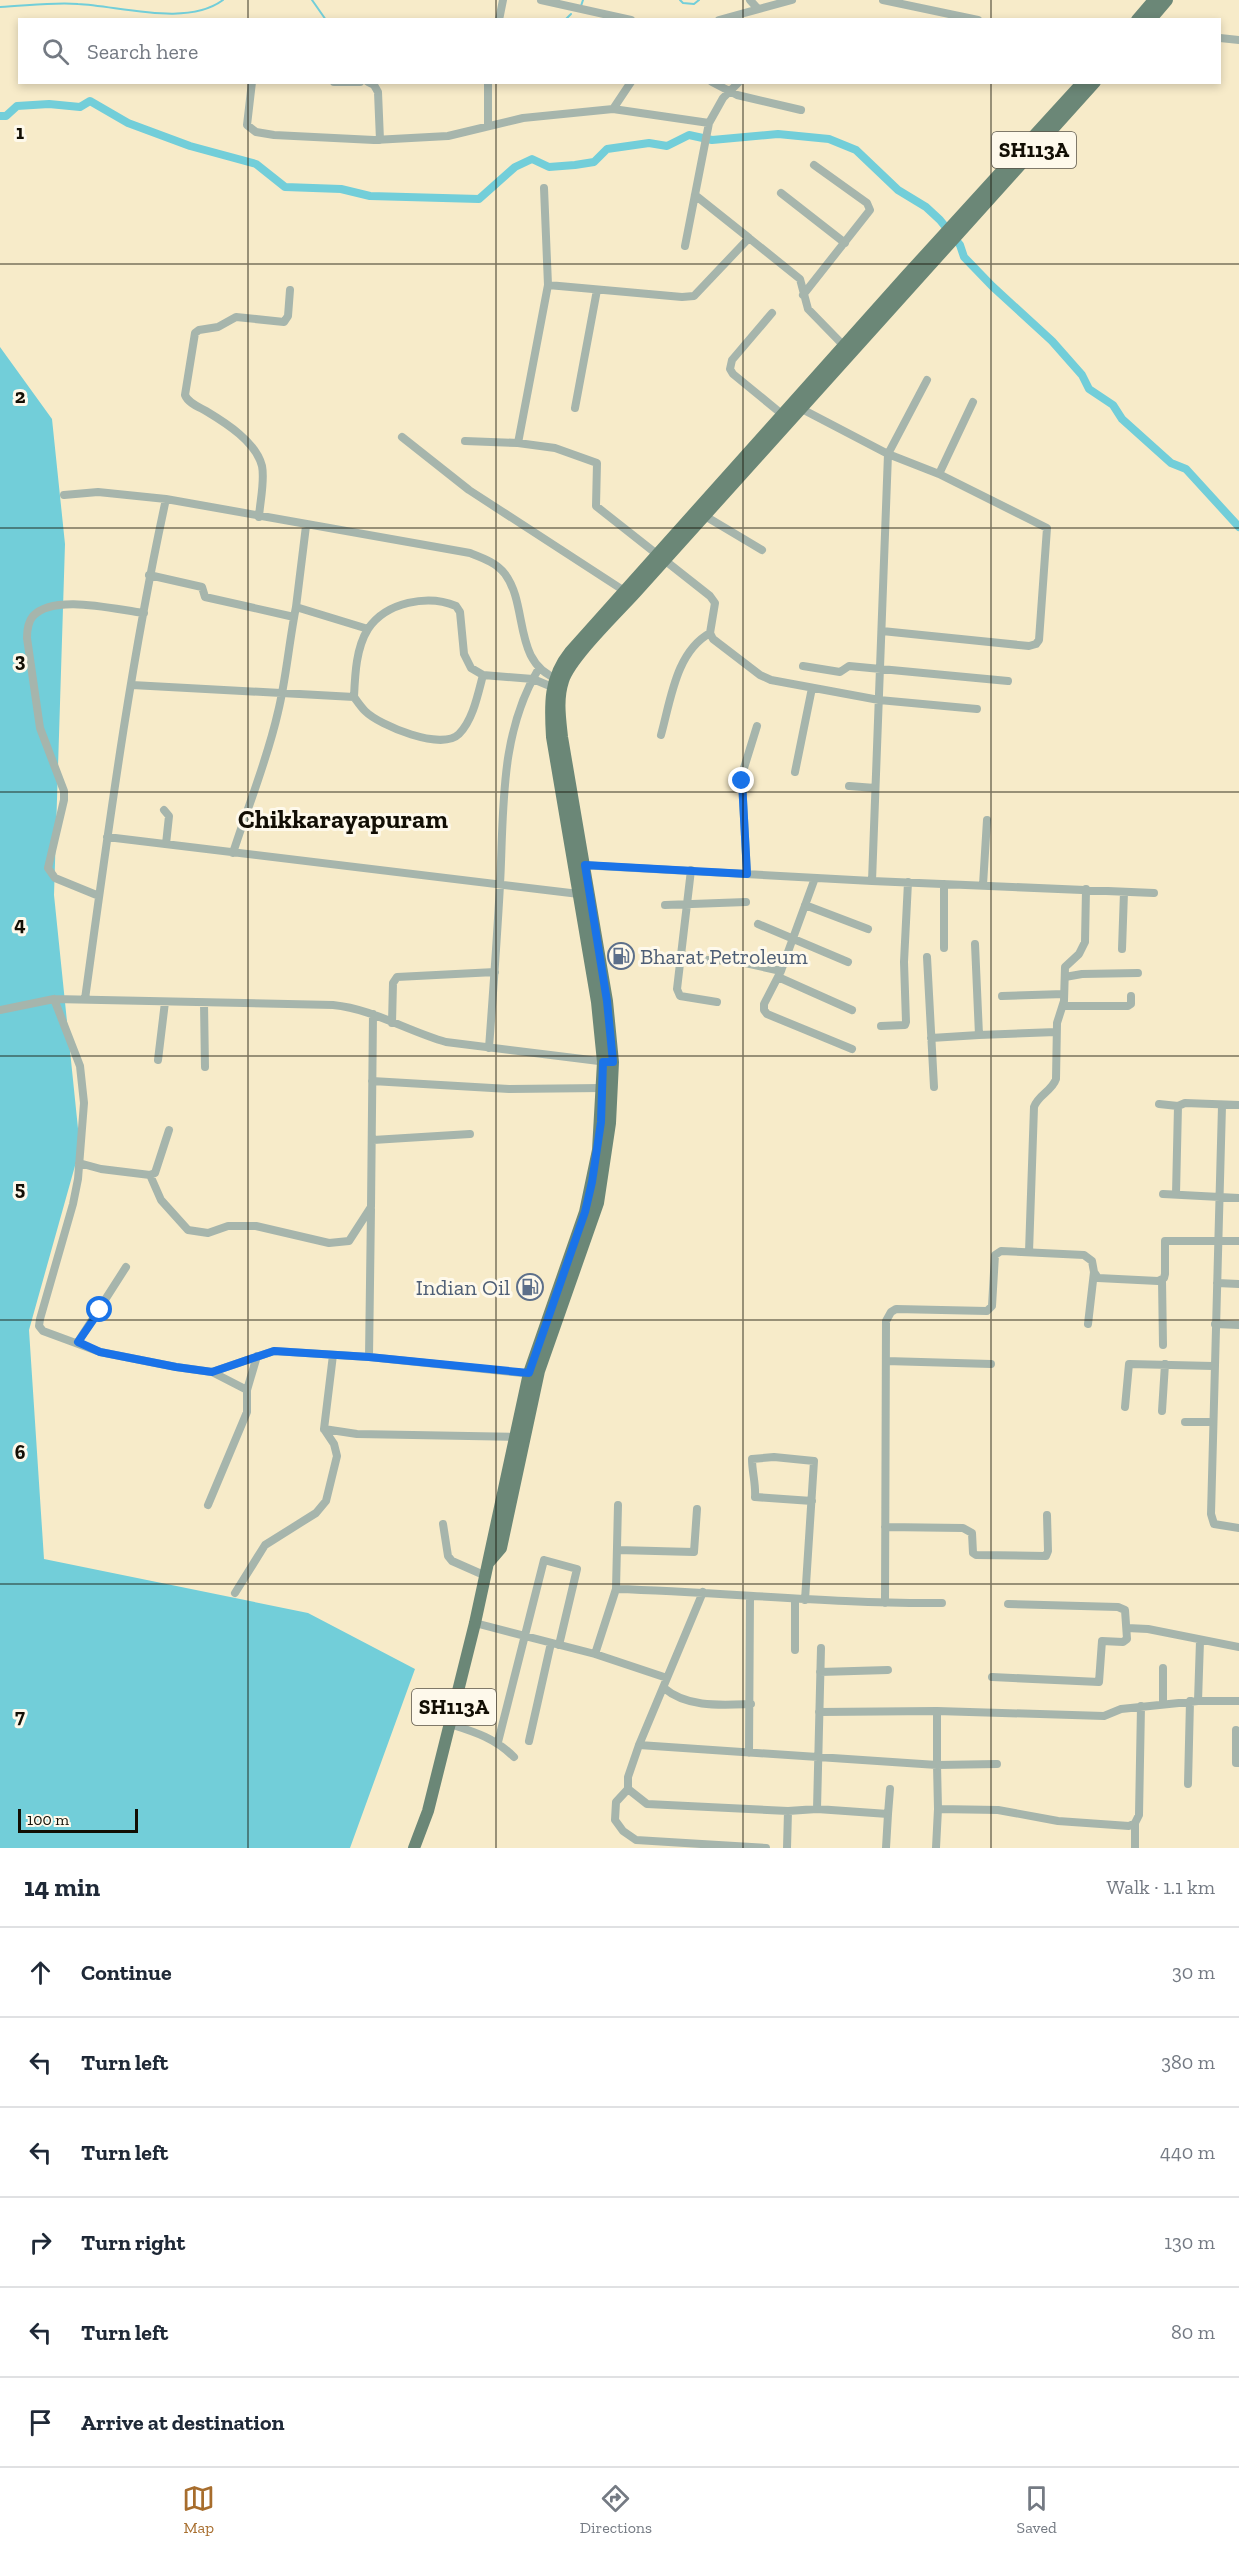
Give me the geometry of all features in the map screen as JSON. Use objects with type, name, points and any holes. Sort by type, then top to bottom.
[{"type":"main road","points":[[1139,18],[1154,0]]},
{"type":"main road","points":[[1152,18],[1167,0]]},
{"type":"main road","name":"SH113A","points":[[969,215],[1081,84]]},
{"type":"main road","name":"SH113A","points":[[661,557],[705,516],[798,406],[939,247],[1093,84]]},
{"type":"main road","name":"SH113A","points":[[533,1374],[598,1203],[608,1151],[605,990],[552,737],[550,707],[558,684],[561,663],[628,594],[783,415],[798,406]]},
{"type":"main road","name":"SH113A","points":[[414,1848],[428,1811],[450,1724],[520,1437],[533,1374],[588,1202],[598,1150],[603,1088],[608,1062],[579,894],[579,865]]},
{"type":"street","points":[[499,18],[503,0]]},
{"type":"street","points":[[541,0],[622,18]]},
{"type":"street","points":[[750,0],[758,9]]},
{"type":"street","points":[[726,18],[792,0]]},
{"type":"street","points":[[883,0],[968,18]]},
{"type":"street","points":[[1221,38],[1239,40]]},
{"type":"street","points":[[252,84],[247,120],[248,125],[256,132],[347,140],[448,136],[523,118],[613,109],[707,131]]},
{"type":"street","points":[[372,84],[378,92],[380,140]]},
{"type":"street","points":[[488,84],[488,125]]},
{"type":"street","points":[[613,109],[630,84]]},
{"type":"street","points":[[715,84],[729,92],[801,110]]},
{"type":"street","points":[[686,246],[707,131],[723,98],[737,84]]},
{"type":"street","points":[[803,295],[868,214],[869,206],[814,165]]},
{"type":"street","points":[[518,443],[548,285],[543,188]]},
{"type":"street","points":[[781,193],[845,243]]},
{"type":"street","points":[[695,195],[800,279],[808,309],[848,350]]},
{"type":"street","points":[[548,285],[597,291],[694,296],[749,237]]},
{"type":"street","points":[[259,517],[263,473],[259,459],[244,439],[224,422],[189,401],[185,395],[195,333],[199,330],[218,327],[236,317],[284,322],[288,316],[290,291]]},
{"type":"street","points":[[575,408],[597,291]]},
{"type":"street","points":[[772,313],[732,360],[730,369],[733,374],[783,415]]},
{"type":"street","points":[[872,881],[888,454],[927,380]]},
{"type":"street","points":[[939,474],[973,402]]},
{"type":"street","points":[[798,406],[888,454],[939,474],[1047,528],[1039,640],[1036,644],[1029,646],[882,631]]},
{"type":"street","points":[[402,437],[469,490],[628,594]]},
{"type":"street","points":[[465,441],[518,443],[555,448],[597,463],[596,506],[710,596],[715,603],[710,633],[713,639],[760,675],[771,680],[879,700],[977,709]]},
{"type":"street","points":[[64,495],[98,492],[166,499],[306,526],[470,552],[489,560],[504,572],[511,583],[526,645],[539,668],[558,684]]},
{"type":"street","points":[[85,999],[107,837],[149,575],[166,499]]},
{"type":"street","points":[[705,516],[762,550]]},
{"type":"street","points":[[233,853],[267,755],[281,694],[296,608],[306,526]]},
{"type":"street","points":[[149,575],[202,586],[205,597],[294,617]]},
{"type":"street","points":[[483,675],[477,698],[463,728],[458,735],[444,741],[403,732],[383,723],[366,712],[354,697],[356,667],[368,629],[386,612],[402,605],[426,600],[448,603],[456,606],[460,612],[464,654],[471,668],[483,675],[532,679],[558,684]]},
{"type":"street","points":[[99,896],[55,878],[50,874],[48,868],[64,800],[64,791],[40,728],[27,638],[28,626],[33,616],[57,605],[75,604],[144,614]]},
{"type":"street","points":[[296,608],[368,629]]},
{"type":"street","points":[[661,735],[676,679],[685,659],[693,646],[710,633]]},
{"type":"street","points":[[803,666],[840,672],[849,666],[1008,681]]},
{"type":"street","points":[[489,1048],[506,764],[515,721],[532,679],[539,668]]},
{"type":"street","points":[[132,685],[354,697]]},
{"type":"street","points":[[795,772],[812,688]]},
{"type":"street","points":[[747,874],[742,781],[757,726]]},
{"type":"street","points":[[849,786],[875,788]]},
{"type":"street","points":[[164,810],[169,816],[166,844]]},
{"type":"street","points":[[983,885],[987,820]]},
{"type":"street","points":[[107,837],[579,894]]},
{"type":"street","points":[[579,865],[1154,893]]},
{"type":"street","points":[[691,870],[677,989],[680,996],[717,1002]]},
{"type":"street","points":[[815,878],[779,974],[764,1004],[764,1010],[767,1014],[852,1049]]},
{"type":"street","points":[[881,1026],[905,1025],[906,1022],[904,962],[908,882]]},
{"type":"street","points":[[944,884],[944,948]]},
{"type":"street","points":[[1029,1252],[1034,1107],[1056,1079],[1056,1032],[1063,1006],[1065,967],[1079,954],[1085,942],[1086,890]]},
{"type":"street","points":[[1122,949],[1124,892]]},
{"type":"street","points":[[665,905],[746,902]]},
{"type":"street","points":[[805,905],[868,929]]},
{"type":"street","points":[[758,924],[848,962]]},
{"type":"street","points":[[975,944],[979,1035]]},
{"type":"street","points":[[927,957],[934,1087]]},
{"type":"street","points":[[681,959],[736,961],[779,974],[852,1010]]},
{"type":"street","points":[[392,1023],[393,983],[397,977],[495,972]]},
{"type":"street","points":[[1065,977],[1082,974],[1138,973]]},
{"type":"street","points":[[1002,996],[1064,994]]},
{"type":"street","points":[[1063,1006],[1128,1006],[1131,1004],[1131,996]]},
{"type":"street","points":[[0,1010],[54,999],[333,1005],[351,1007],[373,1014],[446,1042],[608,1062]]},
{"type":"street","points":[[54,999],[82,1074],[84,1103],[73,1203],[39,1326],[43,1331],[100,1352],[212,1372],[247,1390]]},
{"type":"street","points":[[158,1060],[165,1002]]},
{"type":"street","points":[[204,1003],[205,1067]]},
{"type":"street","points":[[369,1357],[373,1014]]},
{"type":"street","points":[[931,1038],[1056,1032]]},
{"type":"street","points":[[372,1082],[509,1089],[603,1088]]},
{"type":"street","points":[[1159,1104],[1239,1105]]},
{"type":"street","points":[[1176,1194],[1178,1106]]},
{"type":"street","points":[[1222,1106],[1213,1366],[1211,1514],[1214,1524],[1239,1528]]},
{"type":"street","points":[[79,1163],[101,1169],[150,1175],[155,1173],[169,1130]]},
{"type":"street","points":[[373,1140],[470,1134]]},
{"type":"street","points":[[150,1175],[161,1200],[188,1230],[208,1233],[228,1226],[255,1226],[329,1243],[349,1241],[371,1207]]},
{"type":"street","points":[[1163,1194],[1239,1198]]},
{"type":"street","points":[[1163,1345],[1162,1280],[1165,1274],[1165,1241],[1239,1241]]},
{"type":"street","points":[[885,1603],[886,1321],[891,1312],[896,1309],[987,1311],[992,1306],[995,1255],[1001,1251],[1084,1255],[1092,1261],[1094,1272],[1088,1324]]},
{"type":"street","points":[[78,1342],[126,1267]]},
{"type":"street","points":[[1094,1272],[1102,1279],[1162,1280]]},
{"type":"street","points":[[1217,1283],[1239,1284]]},
{"type":"street","points":[[1215,1324],[1239,1325]]},
{"type":"street","points":[[212,1372],[274,1351],[369,1357],[533,1374]]},
{"type":"street","points":[[235,1593],[265,1545],[316,1514],[326,1502],[337,1456],[334,1444],[324,1429],[333,1355]]},
{"type":"street","points":[[208,1506],[247,1412],[247,1390],[257,1356]]},
{"type":"street","points":[[886,1360],[991,1364]]},
{"type":"street","points":[[1125,1407],[1128,1365],[1132,1363],[1213,1366]]},
{"type":"street","points":[[1162,1411],[1165,1364]]},
{"type":"street","points":[[1185,1422],[1212,1422]]},
{"type":"street","points":[[324,1429],[357,1434],[520,1437]]},
{"type":"street","points":[[805,1600],[812,1502],[814,1461],[774,1457],[752,1459],[756,1486],[755,1497],[812,1502]]},
{"type":"street","points":[[595,1654],[616,1589],[618,1505]]},
{"type":"street","points":[[617,1550],[694,1552],[697,1509]]},
{"type":"street","points":[[885,1527],[963,1528],[972,1533],[973,1553],[976,1555],[1046,1556],[1048,1551],[1047,1515]]},
{"type":"street","points":[[443,1524],[448,1556],[452,1561],[486,1576]]},
{"type":"street","points":[[498,1742],[542,1561],[547,1560],[574,1567],[576,1571],[529,1741]]},
{"type":"street","points":[[616,1589],[704,1592],[805,1600],[942,1603]]},
{"type":"street","points":[[704,1592],[639,1745],[628,1777],[628,1790],[616,1802],[615,1820],[623,1831],[636,1840],[766,1848]]},
{"type":"street","points":[[749,1753],[750,1596]]},
{"type":"street","points":[[795,1599],[795,1650]]},
{"type":"street","points":[[992,1677],[1099,1682],[1102,1641],[1123,1642],[1126,1640],[1125,1610],[1118,1607],[1008,1604]]},
{"type":"street","points":[[475,1623],[595,1654],[667,1678]]},
{"type":"street","points":[[1126,1628],[1148,1629],[1239,1647]]},
{"type":"street","points":[[1188,1784],[1200,1641]]},
{"type":"street","points":[[817,1809],[821,1648]]},
{"type":"street","points":[[1163,1668],[1163,1704]]},
{"type":"street","points":[[820,1672],[888,1670]]},
{"type":"street","points":[[664,1688],[685,1699],[716,1706],[751,1704]]},
{"type":"street","points":[[819,1712],[937,1711],[1104,1716],[1121,1709],[1141,1706],[1194,1701],[1239,1701]]},
{"type":"street","points":[[1135,1848],[1135,1823],[1139,1807],[1141,1706]]},
{"type":"street","points":[[936,1848],[939,1809],[937,1711]]},
{"type":"street","points":[[450,1724],[498,1742],[514,1757]]},
{"type":"street","points":[[1236,1730],[1236,1763],[1239,1763]]},
{"type":"street","points":[[639,1745],[749,1753],[818,1755],[937,1765],[997,1764]]},
{"type":"street","points":[[886,1848],[890,1789]]},
{"type":"street","points":[[628,1790],[647,1804],[788,1811],[817,1809],[888,1814]]},
{"type":"street","points":[[939,1809],[998,1810],[1058,1821],[1129,1826],[1135,1823]]},
{"type":"street","points":[[787,1848],[788,1811]]},
{"type":"water","points":[[0,347],[52,419],[65,544],[54,895],[80,1148],[29,1330],[44,1559],[308,1613],[415,1669],[350,1848],[0,1848]]},
{"type":"waterway","points":[[0,7],[68,4],[172,14],[208,8],[223,0]]},
{"type":"waterway","points":[[312,0],[325,18]]},
{"type":"waterway","points":[[581,6],[583,0]]},
{"type":"waterway","points":[[680,0],[683,3],[694,4],[699,0]]},
{"type":"waterway","points":[[567,18],[571,14]]},
{"type":"waterway","points":[[0,116],[6,116],[17,106],[49,104],[80,107],[90,101],[128,123],[190,146],[256,164],[285,187],[341,189],[370,196],[479,199],[515,167],[532,159],[549,167],[575,165],[594,162],[607,149],[649,143],[667,146],[689,135],[712,140],[778,134],[829,139],[856,150],[898,190],[926,207],[940,220],[960,245],[964,257],[1052,341],[1082,375],[1089,389],[1113,405],[1122,419],[1171,463],[1186,469],[1239,527]]},
{"type":"place","name":"Bharat Petroleum","points":[[621,956]]},
{"type":"place","name":"Indian Oil","points":[[530,1287]]},
{"type":"district","name":"Chikkarayapuram","points":[[343,819]]},
{"type":"route","points":[[100,1310],[78,1342],[100,1352],[176,1367],[212,1372],[274,1351],[369,1357],[529,1373],[550,1306],[585,1212],[598,1150],[603,1062],[613,1062],[607,1001],[585,865],[747,874],[742,781]]}]
